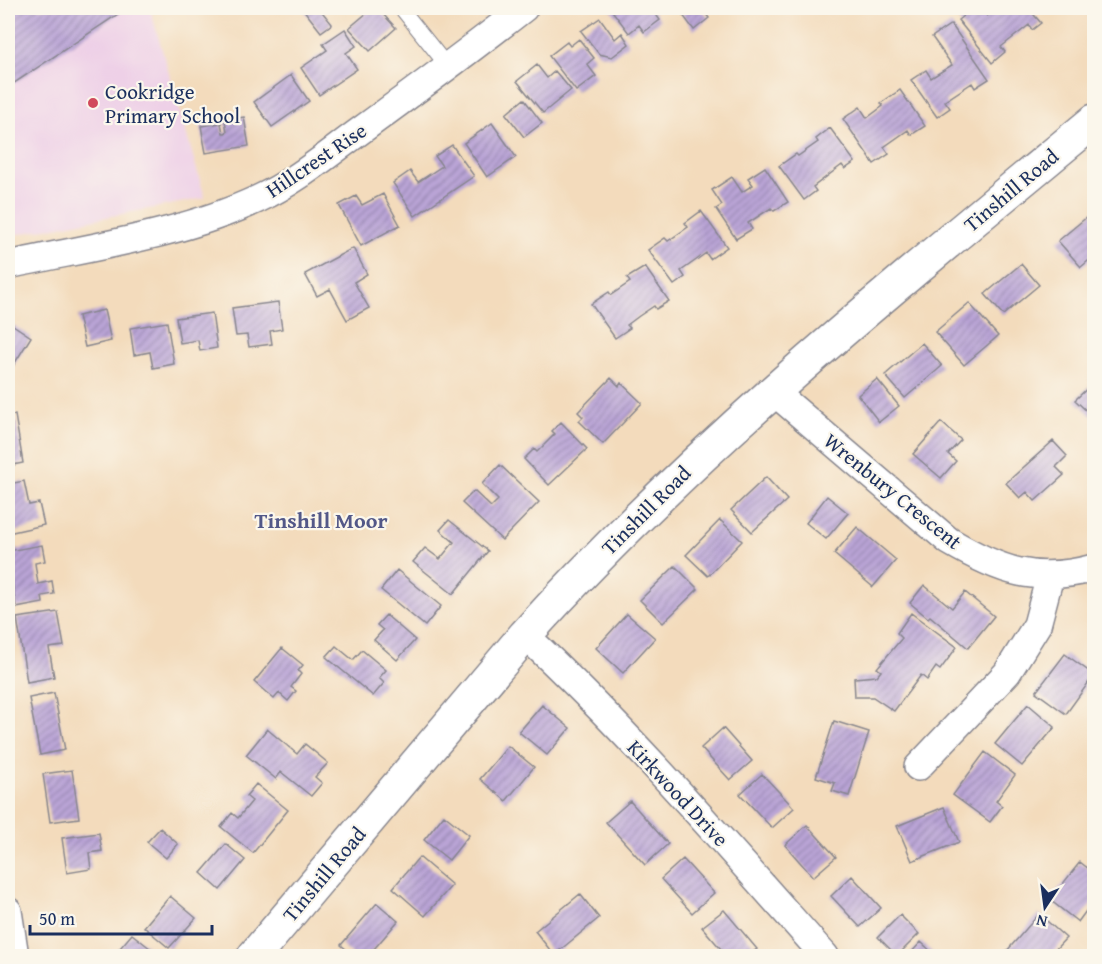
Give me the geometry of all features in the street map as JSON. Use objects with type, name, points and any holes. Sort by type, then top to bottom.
[{"type":"street","name":"Hillcrest Rise","points":[[8,265],[185,226],[223,214],[260,198],[293,180],[448,67],[524,8]]},
{"type":"street","name":"Tinshill Road","points":[[254,957],[525,635],[571,584],[678,478],[773,391],[1095,121]]},
{"type":"street","name":"Wrenbury Crescent","points":[[773,391],[949,541],[980,559],[1019,573],[1050,576],[1095,568]]},
{"type":"street","points":[[918,767],[1007,672],[1037,625],[1050,576]]},
{"type":"street","name":"Kirkwood Drive","points":[[525,635],[571,677],[681,794],[825,957]]},
{"type":"street","points":[[8,911],[15,957]]},
{"type":"lane","points":[[401,8],[448,67]]},
{"type":"shaded area","name":"Cookridge Primary School","points":[[8,8],[150,8],[205,198],[8,236]]},
{"type":"building","points":[[8,8],[127,8],[8,87]]},
{"type":"building","points":[[319,8],[332,24],[321,32],[303,9]]},
{"type":"building","points":[[363,8],[386,8],[381,12],[396,28],[370,51],[349,28],[368,12]]},
{"type":"building","points":[[610,8],[651,8],[660,20],[644,32],[639,25],[629,33]]},
{"type":"building","points":[[690,8],[701,8],[709,18],[694,30],[682,14]]},
{"type":"building","points":[[973,8],[980,8],[987,16],[997,8],[1028,8],[1041,23],[1032,30],[1029,25],[1001,47],[1005,52],[992,63],[958,20]]},
{"type":"building","points":[[600,18],[615,39],[622,33],[629,44],[612,57],[599,54],[581,31]]},
{"type":"building","points":[[951,24],[989,79],[975,88],[972,83],[945,101],[950,108],[937,117],[911,80],[926,70],[931,78],[952,65],[932,37]]},
{"type":"building","points":[[345,29],[356,46],[346,53],[357,69],[319,95],[301,68],[327,50],[323,44]]},
{"type":"building","points":[[579,39],[594,58],[587,64],[596,76],[576,91],[549,56],[567,42],[570,46]]},
{"type":"building","points":[[537,65],[547,78],[555,71],[571,90],[543,113],[517,81]]},
{"type":"building","points":[[291,75],[309,101],[272,127],[254,102]]},
{"type":"building","points":[[900,90],[925,126],[911,135],[908,130],[884,147],[889,154],[874,164],[843,119],[860,107],[867,118],[883,106],[881,103]]},
{"type":"building","points":[[524,99],[542,123],[524,137],[506,114]]},
{"type":"building","points":[[244,117],[249,146],[206,153],[201,126],[221,123],[223,133],[225,133],[227,132],[225,120]]},
{"type":"building","points":[[492,123],[516,157],[487,177],[464,143]]},
{"type":"building","points":[[830,128],[855,162],[845,169],[842,165],[813,187],[816,191],[804,200],[779,166],[818,142],[816,139]]},
{"type":"building","points":[[452,145],[474,176],[415,216],[393,183],[410,171],[418,182],[442,166],[435,156]]},
{"type":"building","points":[[765,167],[788,202],[774,211],[771,208],[748,223],[752,229],[736,239],[716,209],[722,205],[712,190],[732,177],[742,192],[753,185],[748,178]]},
{"type":"building","points":[[383,194],[400,225],[361,246],[339,205],[356,196],[362,205]]},
{"type":"building","points":[[701,211],[727,247],[710,259],[706,253],[681,271],[685,277],[674,285],[648,250],[665,238],[668,241],[688,227],[685,223]]},
{"type":"building","points":[[1094,211],[1094,256],[1081,267],[1058,241]]},
{"type":"building","points":[[353,248],[367,274],[354,282],[369,308],[347,320],[330,289],[317,296],[305,274]]},
{"type":"building","points":[[1021,264],[1039,285],[1003,315],[985,294]]},
{"type":"building","points":[[645,267],[669,301],[656,309],[654,306],[639,316],[627,325],[630,328],[615,338],[591,304],[609,292],[611,295],[630,282],[627,278]]},
{"type":"building","points":[[278,302],[282,329],[270,331],[272,344],[249,347],[247,335],[236,336],[232,308]]},
{"type":"building","points":[[969,303],[998,336],[964,365],[935,332]]},
{"type":"building","points":[[104,310],[111,341],[85,347],[78,316]]},
{"type":"building","points":[[212,313],[217,348],[200,351],[198,340],[180,343],[176,318]]},
{"type":"building","points":[[167,322],[174,364],[153,368],[150,352],[134,355],[130,328]]},
{"type":"building","points":[[10,323],[31,337],[8,374],[8,327]]},
{"type":"building","points":[[922,343],[942,366],[905,398],[885,375]]},
{"type":"building","points":[[1094,374],[1093,417],[1075,400],[1093,383],[1089,379]]},
{"type":"building","points":[[611,378],[619,386],[621,383],[642,403],[603,444],[579,421],[583,417],[578,412]]},
{"type":"building","points":[[877,379],[899,406],[879,422],[858,395]]},
{"type":"building","points":[[15,415],[23,463],[8,466],[8,416]]},
{"type":"building","points":[[561,422],[587,449],[549,485],[524,459],[534,449],[537,452],[555,434],[552,431]]},
{"type":"building","points":[[941,422],[961,440],[948,454],[956,461],[941,478],[913,454]]},
{"type":"building","points":[[1053,441],[1067,456],[1056,467],[1064,475],[1035,501],[1027,492],[1020,498],[1006,483]]},
{"type":"building","points":[[500,465],[539,502],[502,540],[462,503],[474,491],[491,507],[498,500],[482,484]]},
{"type":"building","points":[[766,477],[787,500],[752,532],[731,510]]},
{"type":"building","points":[[24,481],[29,505],[39,503],[44,525],[8,533],[8,484]]},
{"type":"building","points":[[827,496],[848,513],[826,539],[806,523]]},
{"type":"building","points":[[449,520],[488,551],[453,594],[413,562],[425,548],[440,559],[454,542],[440,530]]},
{"type":"building","points":[[720,520],[742,541],[708,576],[686,555]]},
{"type":"building","points":[[857,527],[896,560],[873,587],[834,554]]},
{"type":"building","points":[[42,545],[45,561],[35,563],[38,584],[52,581],[54,594],[42,596],[43,603],[16,608],[8,551]]},
{"type":"building","points":[[675,566],[698,589],[663,623],[640,600]]},
{"type":"building","points":[[397,570],[441,606],[425,626],[381,590]]},
{"type":"building","points":[[924,585],[952,608],[965,592],[994,616],[968,648],[930,616],[928,618],[910,603]]},
{"type":"building","points":[[58,612],[64,646],[49,648],[54,677],[27,682],[17,618]]},
{"type":"building","points":[[911,613],[957,647],[940,670],[936,667],[927,680],[921,675],[894,711],[873,697],[855,697],[854,678],[877,676],[881,671],[877,668],[902,638],[897,633]]},
{"type":"building","points":[[627,614],[655,638],[623,673],[596,648]]},
{"type":"building","points":[[386,615],[415,640],[397,660],[374,640],[383,630],[377,625]]},
{"type":"building","points":[[336,646],[353,660],[362,650],[386,670],[379,678],[384,683],[373,696],[326,657]]},
{"type":"building","points":[[282,648],[303,665],[298,671],[301,674],[291,687],[296,691],[288,701],[279,693],[274,699],[254,682]]},
{"type":"building","points":[[1065,654],[1094,675],[1066,714],[1036,692]]},
{"type":"building","points":[[54,693],[65,750],[40,755],[29,698]]},
{"type":"building","points":[[1028,704],[1055,727],[1022,766],[995,744]]},
{"type":"building","points":[[542,705],[570,728],[547,755],[519,732]]},
{"type":"building","points":[[834,721],[869,732],[849,796],[832,791],[835,783],[816,777]]},
{"type":"building","points":[[723,728],[752,761],[730,780],[701,748]]},
{"type":"building","points":[[267,729],[297,754],[305,744],[328,763],[315,777],[322,783],[311,796],[281,772],[276,779],[246,755]]},
{"type":"building","points":[[508,746],[534,767],[506,801],[480,779]]},
{"type":"building","points":[[985,752],[1015,775],[996,801],[1002,806],[990,822],[953,795]]},
{"type":"building","points":[[72,770],[79,818],[50,822],[43,774]]},
{"type":"building","points":[[762,774],[794,808],[772,828],[740,794]]},
{"type":"building","points":[[256,784],[288,810],[253,853],[221,827],[232,813],[238,818],[252,801],[246,796]]},
{"type":"building","points":[[630,801],[668,844],[645,865],[606,822]]},
{"type":"building","points":[[944,807],[959,842],[912,861],[897,826]]},
{"type":"building","points":[[444,815],[469,835],[449,860],[424,840]]},
{"type":"building","points":[[807,825],[836,857],[813,877],[785,845]]},
{"type":"building","points":[[160,828],[178,844],[166,858],[147,842]]},
{"type":"building","points":[[99,833],[102,851],[89,853],[91,869],[67,873],[62,838]]},
{"type":"building","points":[[226,844],[245,860],[220,890],[201,873]]},
{"type":"building","points":[[419,857],[452,885],[425,916],[393,888]]},
{"type":"building","points":[[683,859],[714,893],[692,913],[661,879]]},
{"type":"building","points":[[1080,862],[1094,873],[1094,900],[1078,922],[1050,900]]},
{"type":"building","points":[[852,876],[881,908],[860,927],[831,896]]},
{"type":"building","points":[[580,894],[599,918],[554,955],[535,931]]},
{"type":"building","points":[[170,896],[196,918],[169,948],[144,927]]},
{"type":"building","points":[[377,903],[398,921],[368,956],[354,956],[341,945]]},
{"type":"building","points":[[724,910],[757,949],[747,956],[727,956],[702,927]]},
{"type":"building","points":[[1039,914],[1066,938],[1049,956],[1011,956],[1006,952]]},
{"type":"building","points":[[900,915],[919,934],[897,956],[878,937]]},
{"type":"building","points":[[132,934],[151,949],[144,956],[106,956],[111,951],[115,954]]},
{"type":"building","points":[[921,942],[936,956],[908,956]]},
{"type":"place","name":"Cookridge Primary School","points":[[93,103]]},
{"type":"district","name":"Tinshill Moor","points":[[321,520]]}]
